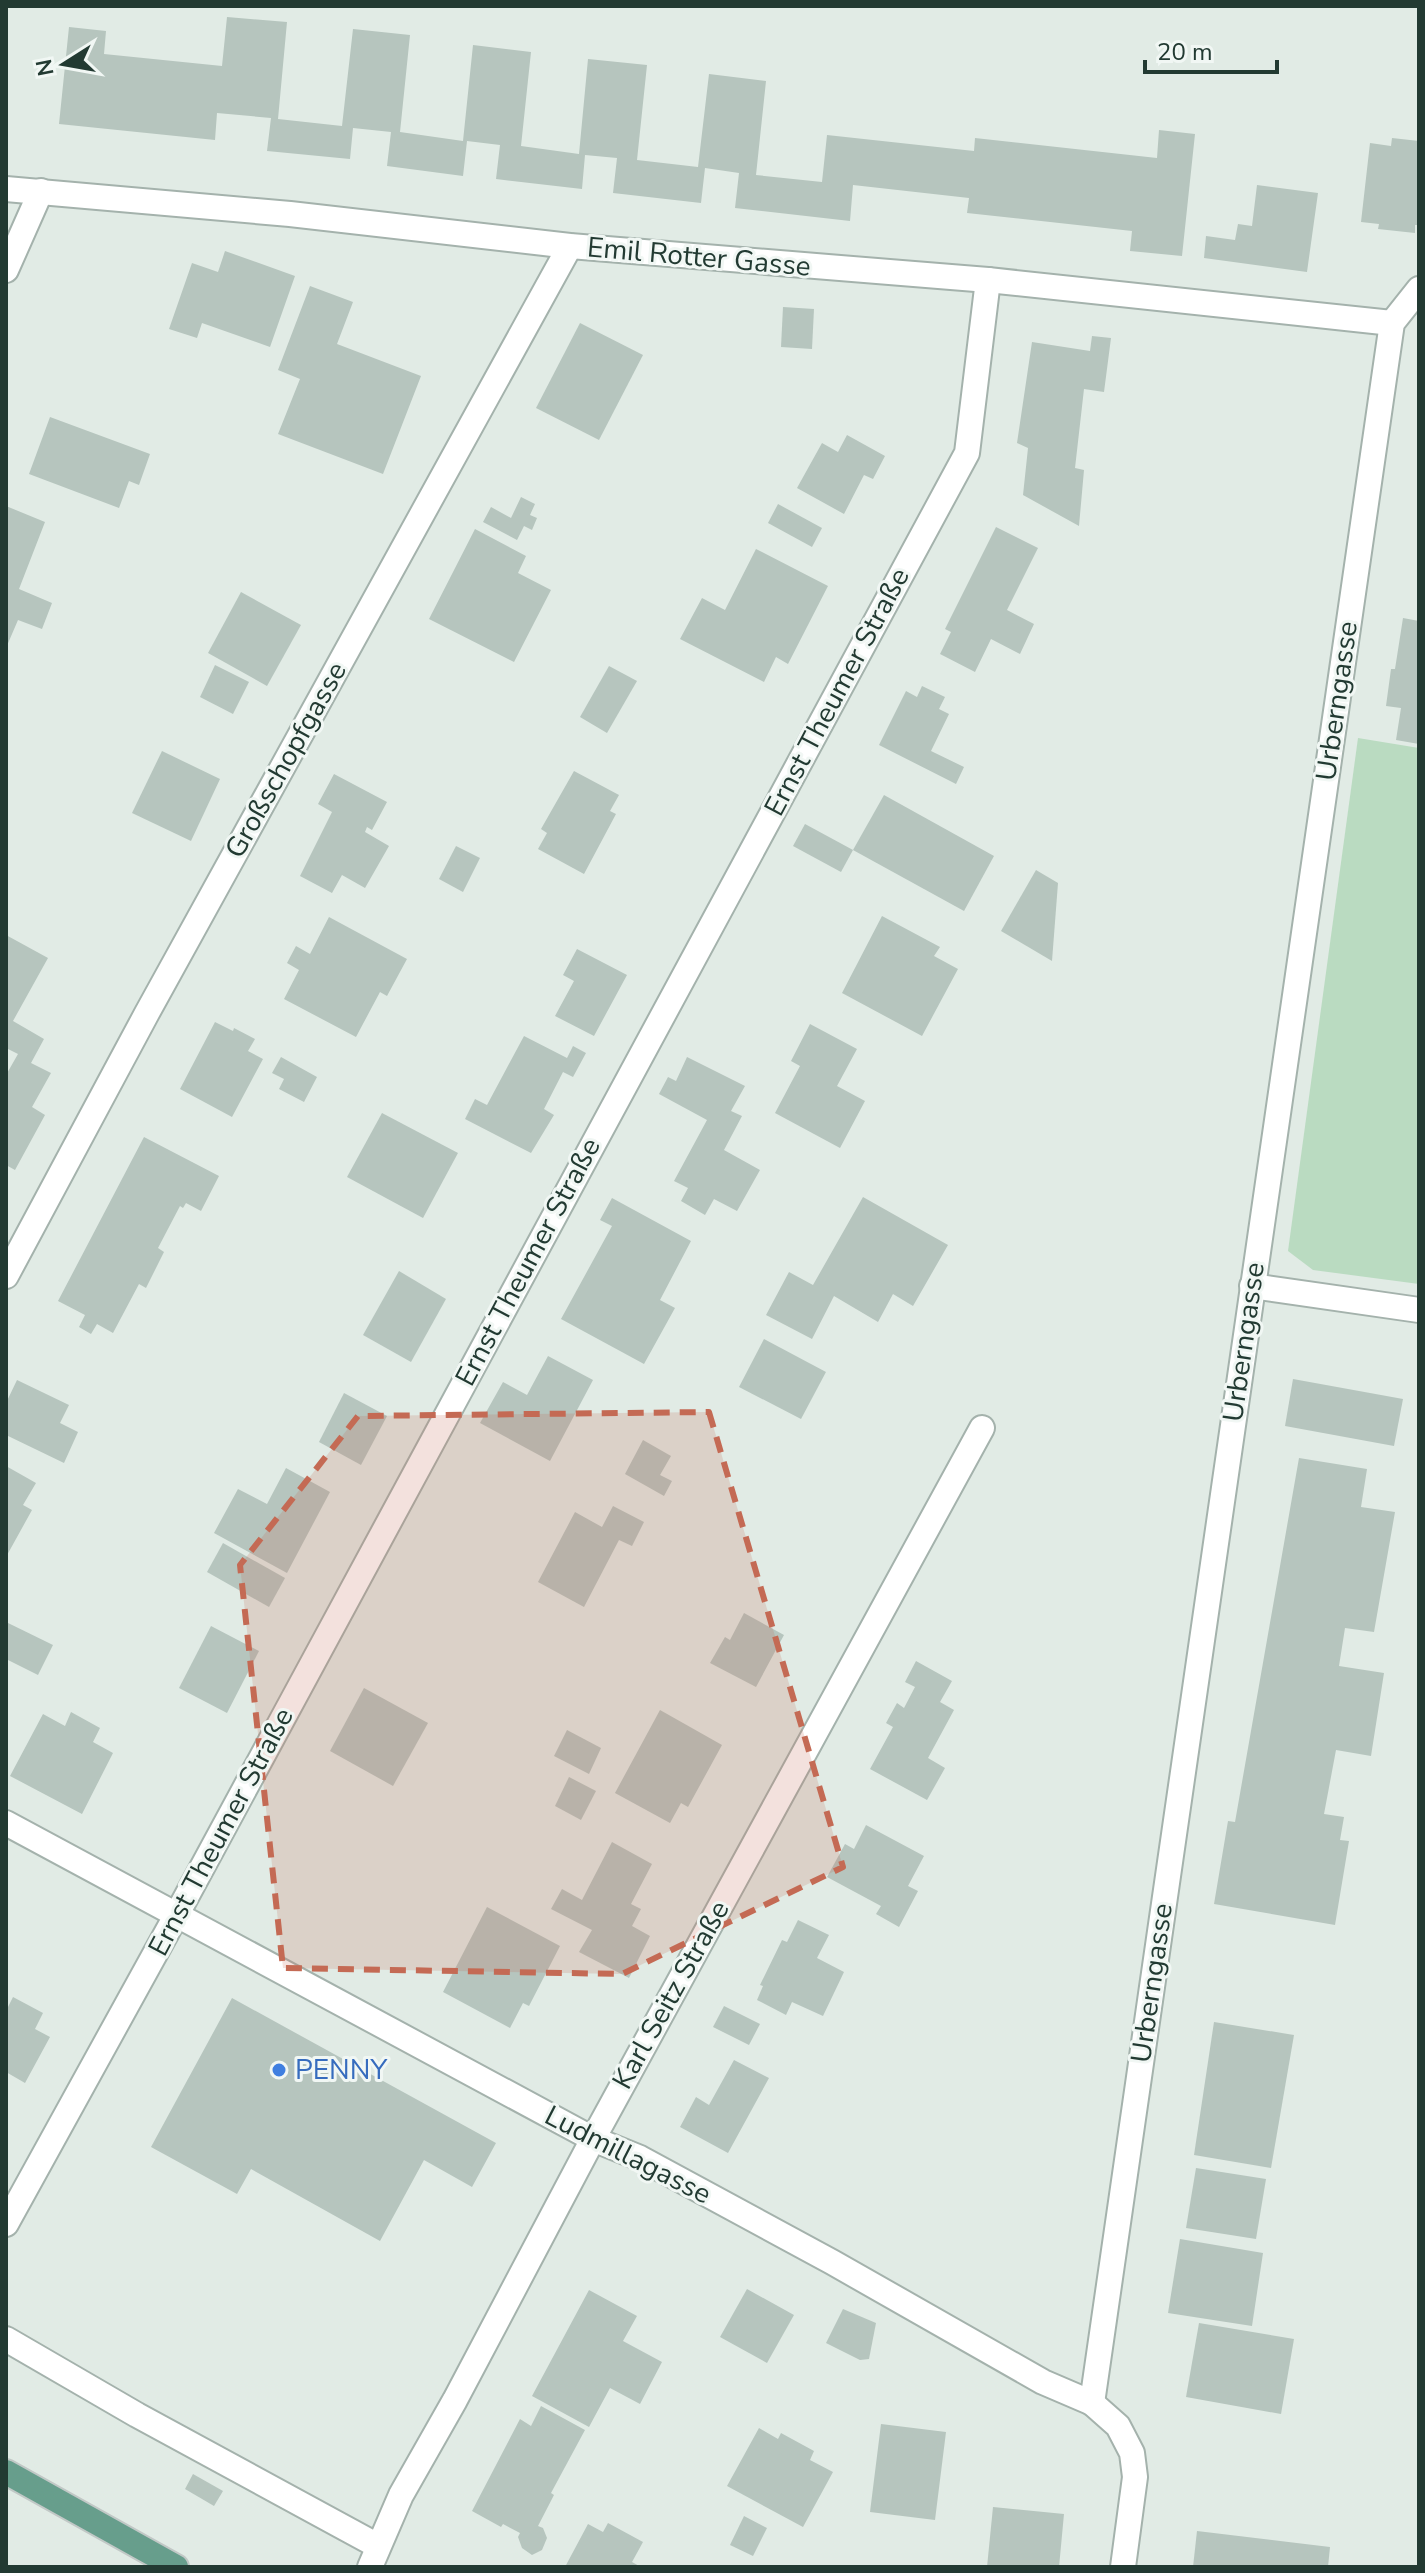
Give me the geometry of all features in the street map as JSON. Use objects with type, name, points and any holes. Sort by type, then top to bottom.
[{"type":"main road","points":[[6,2472],[176,2567]]},
{"type":"street","name":"Emil Rotter Gasse","points":[[6,189],[290,214],[570,246],[988,280],[1392,323]]},
{"type":"street","points":[[6,270],[41,191]]},
{"type":"street","name":"Großschopfgasse","points":[[6,1276],[147,1013],[570,246]]},
{"type":"street","name":"Ernst Theumer Straße","points":[[6,2224],[177,1914],[967,453],[988,280]]},
{"type":"street","points":[[1392,323],[1419,289]]},
{"type":"street","name":"Urberngasse","points":[[1092,2403],[1392,323]]},
{"type":"street","points":[[1252,1286],[1419,1310]]},
{"type":"street","name":"Karl Seitz Straße","points":[[374,2557],[401,2495],[982,1428]]},
{"type":"street","name":"Ludmillagasse","points":[[6,1823],[593,2139],[640,2158],[1043,2382],[1092,2403],[1118,2426],[1132,2453],[1135,2477],[1123,2567]]},
{"type":"street","points":[[6,2339],[374,2557]]},
{"type":"highlighted area","points":[[709,1412],[843,1867],[622,1974],[283,1968],[240,1565],[358,1416]]},
{"type":"green space","points":[[1358,738],[1419,748],[1419,1284],[1313,1270],[1288,1251]]},
{"type":"building","points":[[227,17],[287,22],[278,119],[342,126],[353,29],[410,35],[400,132],[463,141],[473,45],[531,52],[521,146],[579,154],[588,59],[647,65],[637,160],[698,167],[709,74],[766,81],[756,175],[822,182],[827,135],[974,151],[975,138],[1157,158],[1159,130],[1195,134],[1182,256],[1130,251],[1132,231],[967,213],[969,198],[853,185],[850,221],[735,208],[739,173],[705,168],[701,203],[613,193],[617,158],[585,155],[582,189],[496,179],[500,145],[467,141],[463,176],[387,166],[391,132],[353,128],[350,159],[267,151],[271,118],[217,113],[215,140],[59,124],[69,27],[106,31],[104,54],[222,66]]},
{"type":"building","points":[[1392,138],[1419,141],[1419,225],[1415,225],[1415,233],[1378,229],[1379,224],[1361,222],[1370,143],[1391,146]]},
{"type":"building","points":[[1257,185],[1318,193],[1307,272],[1204,258],[1206,236],[1235,240],[1238,224],[1252,226]]},
{"type":"building","points":[[225,251],[295,276],[270,347],[202,323],[197,338],[169,329],[192,263],[218,272]]},
{"type":"building","points":[[310,286],[353,302],[337,344],[421,376],[383,474],[278,434],[300,379],[278,370]]},
{"type":"building","points":[[783,307],[814,309],[812,349],[781,347]]},
{"type":"building","points":[[580,323],[643,355],[599,440],[536,408]]},
{"type":"building","points":[[1092,336],[1111,338],[1104,392],[1084,389],[1075,468],[1084,470],[1079,526],[1023,495],[1028,448],[1017,443],[1032,342],[1090,351]]},
{"type":"building","points":[[50,417],[150,454],[139,485],[129,481],[119,508],[29,474]]},
{"type":"building","points":[[847,435],[885,456],[873,479],[864,475],[844,514],[797,488],[822,443],[838,452]]},
{"type":"building","points":[[521,497],[535,504],[530,515],[537,518],[532,530],[524,526],[517,540],[483,522],[491,507],[511,518]]},
{"type":"building","points":[[778,504],[822,528],[812,547],[768,523]]},
{"type":"building","points":[[6,506],[45,522],[19,589],[52,603],[42,629],[18,620],[6,648]]},
{"type":"building","points":[[996,527],[1038,548],[1007,610],[1034,624],[1020,654],[991,639],[975,672],[940,654],[951,632],[945,629]]},
{"type":"building","points":[[475,529],[526,556],[518,573],[551,590],[514,662],[429,619]]},
{"type":"building","points":[[756,549],[828,586],[788,664],[776,657],[764,682],[680,639],[702,598],[725,610]]},
{"type":"building","points":[[241,592],[301,625],[267,686],[208,653]]},
{"type":"building","points":[[1403,618],[1419,621],[1419,744],[1396,740],[1401,708],[1386,706]]},
{"type":"building","points":[[215,665],[249,682],[233,714],[200,697]]},
{"type":"building","points":[[609,666],[637,681],[607,733],[580,717]]},
{"type":"building","points":[[922,686],[945,697],[939,709],[949,714],[931,751],[964,767],[956,784],[879,745],[906,691],[917,697]]},
{"type":"building","points":[[162,751],[220,779],[191,841],[132,813]]},
{"type":"building","points":[[574,771],[619,795],[610,811],[616,814],[584,874],[538,849],[547,833],[541,829]]},
{"type":"building","points":[[334,774],[387,802],[372,830],[367,827],[365,832],[389,846],[365,888],[342,875],[332,893],[300,876],[332,812],[318,804]]},
{"type":"building","points":[[884,795],[994,856],[964,911],[853,850]]},
{"type":"building","points":[[805,824],[853,850],[841,872],[793,846]]},
{"type":"building","points":[[456,846],[480,858],[463,892],[439,879]]},
{"type":"building","points":[[1036,870],[1058,883],[1052,961],[1001,931]]},
{"type":"building","points":[[882,916],[940,947],[934,956],[958,969],[922,1036],[842,993]]},
{"type":"building","points":[[329,917],[407,959],[387,996],[380,992],[356,1037],[284,999],[299,970],[287,963],[296,946],[310,954]]},
{"type":"building","points":[[6,935],[48,958],[13,1021],[44,1039],[31,1063],[51,1073],[32,1107],[45,1115],[15,1170],[6,1165],[6,1075],[18,1054],[6,1048]]},
{"type":"building","points":[[577,949],[627,975],[594,1036],[555,1016],[574,981],[563,975]]},
{"type":"building","points":[[215,1022],[255,1039],[248,1051],[263,1059],[232,1117],[180,1089]]},
{"type":"building","points":[[810,1024],[857,1049],[837,1086],[865,1101],[840,1148],[775,1113],[800,1066],[791,1061]]},
{"type":"building","points":[[524,1036],[567,1058],[573,1046],[586,1053],[573,1077],[563,1072],[544,1109],[554,1115],[531,1153],[465,1119],[475,1099],[487,1105]]},
{"type":"building","points":[[281,1057],[317,1077],[304,1102],[279,1089],[284,1079],[272,1073]]},
{"type":"building","points":[[687,1057],[745,1086],[731,1111],[742,1116],[724,1150],[760,1170],[737,1211],[714,1199],[705,1215],[681,1201],[688,1188],[674,1181],[707,1120],[659,1094],[668,1077],[676,1081]]},
{"type":"building","points":[[382,1113],[458,1153],[423,1218],[347,1177]]},
{"type":"building","points":[[144,1137],[219,1176],[201,1211],[186,1203],[183,1208],[180,1206],[158,1248],[164,1252],[146,1288],[139,1284],[113,1333],[97,1324],[91,1334],[79,1327],[85,1315],[58,1301]]},
{"type":"building","points":[[863,1197],[948,1245],[913,1306],[893,1294],[878,1322],[834,1296],[812,1339],[766,1315],[789,1272],[813,1285]]},
{"type":"building","points":[[612,1198],[691,1241],[660,1300],[675,1308],[644,1364],[561,1319],[612,1226],[600,1220]]},
{"type":"building","points":[[399,1271],[446,1299],[411,1362],[363,1335]]},
{"type":"building","points":[[764,1339],[826,1372],[801,1419],[739,1387]]},
{"type":"building","points":[[548,1356],[593,1380],[550,1461],[480,1423],[503,1382],[527,1395]]},
{"type":"building","points":[[1293,1379],[1403,1399],[1394,1446],[1285,1426]]},
{"type":"building","points":[[17,1380],[69,1405],[60,1423],[78,1432],[64,1463],[6,1435],[6,1403]]},
{"type":"building","points":[[344,1393],[387,1416],[361,1465],[319,1442]]},
{"type":"building","points":[[643,1440],[671,1456],[660,1475],[672,1481],[664,1496],[625,1474]]},
{"type":"building","points":[[1299,1458],[1367,1469],[1361,1507],[1395,1512],[1374,1632],[1345,1628],[1339,1666],[1384,1673],[1371,1756],[1336,1750],[1324,1814],[1344,1817],[1340,1840],[1349,1841],[1335,1925],[1214,1904],[1228,1821],[1235,1822]]},
{"type":"building","points":[[6,1466],[36,1483],[23,1505],[32,1510],[6,1557]]},
{"type":"building","points":[[286,1468],[330,1492],[287,1573],[214,1533],[238,1489],[267,1504]]},
{"type":"building","points":[[613,1506],[644,1522],[632,1546],[619,1540],[584,1607],[538,1582],[575,1512],[602,1527]]},
{"type":"building","points":[[223,1543],[285,1578],[269,1607],[207,1572]]},
{"type":"building","points":[[744,1613],[784,1635],[756,1687],[710,1663],[725,1637],[730,1640]]},
{"type":"building","points":[[6,1622],[53,1645],[38,1675],[6,1659]]},
{"type":"building","points":[[211,1626],[259,1651],[227,1713],[179,1688]]},
{"type":"building","points":[[916,1661],[952,1681],[940,1702],[954,1710],[928,1758],[945,1768],[927,1800],[870,1769],[893,1727],[886,1723],[897,1703],[904,1708],[915,1687],[905,1682]]},
{"type":"building","points":[[364,1688],[428,1723],[393,1786],[330,1751]]},
{"type":"building","points":[[660,1710],[722,1745],[688,1807],[681,1803],[670,1823],[615,1793]]},
{"type":"building","points":[[71,1712],[100,1728],[93,1742],[113,1753],[82,1814],[10,1776],[43,1714],[65,1726]]},
{"type":"building","points":[[567,1730],[601,1748],[589,1774],[554,1756]]},
{"type":"building","points":[[569,1777],[596,1791],[581,1820],[555,1806]]},
{"type":"building","points":[[866,1825],[924,1856],[908,1886],[918,1891],[899,1927],[876,1914],[881,1906],[827,1877],[845,1844],[854,1849]]},
{"type":"building","points":[[612,1842],[652,1864],[631,1904],[641,1909],[632,1926],[650,1936],[629,1978],[579,1952],[592,1930],[551,1909],[562,1889],[582,1900]]},
{"type":"building","points":[[487,1907],[560,1946],[529,2006],[523,2003],[510,2028],[443,1992]]},
{"type":"building","points":[[798,1920],[829,1935],[817,1958],[844,1972],[823,2016],[792,2002],[786,2015],[757,2000],[763,1986],[760,1985],[782,1940],[787,1942]]},
{"type":"building","points":[[13,1997],[43,2013],[35,2029],[50,2037],[25,2083],[6,2072],[6,2011]]},
{"type":"building","name":"PENNY","points":[[232,1998],[496,2143],[472,2187],[424,2160],[380,2241],[251,2169],[237,2194],[151,2147]]},
{"type":"building","points":[[724,2006],[760,2024],[749,2045],[713,2027]]},
{"type":"building","points":[[1214,2022],[1294,2035],[1271,2168],[1194,2155]]},
{"type":"building","points":[[734,2060],[769,2078],[728,2153],[680,2127],[696,2097],[709,2105]]},
{"type":"building","points":[[1196,2168],[1266,2179],[1256,2239],[1186,2228]]},
{"type":"building","points":[[1180,2239],[1263,2253],[1252,2326],[1168,2313]]},
{"type":"building","points":[[747,2289],[794,2315],[767,2363],[720,2337]]},
{"type":"building","points":[[589,2290],[637,2316],[623,2341],[662,2362],[640,2404],[610,2388],[589,2427],[532,2396]]},
{"type":"building","points":[[843,2309],[876,2323],[869,2359],[860,2360],[826,2343]]},
{"type":"building","points":[[1199,2323],[1294,2339],[1281,2414],[1186,2397]]},
{"type":"building","points":[[541,2406],[585,2430],[551,2493],[554,2495],[538,2526],[543,2528],[547,2538],[542,2550],[532,2555],[522,2548],[518,2537],[520,2533],[503,2524],[501,2527],[472,2511],[520,2419],[531,2426]]},
{"type":"building","points":[[881,2424],[946,2432],[935,2520],[870,2512]]},
{"type":"building","points":[[759,2428],[778,2439],[781,2433],[814,2451],[810,2460],[833,2472],[803,2527],[727,2486]]},
{"type":"building","points":[[193,2474],[223,2491],[214,2506],[185,2489]]},
{"type":"building","points":[[993,2507],[1064,2514],[1059,2567],[987,2567]]},
{"type":"building","points":[[744,2516],[767,2528],[753,2556],[730,2545]]},
{"type":"building","points":[[608,2523],[643,2542],[632,2562],[641,2567],[565,2567],[588,2524],[603,2532]]},
{"type":"building","points":[[1197,2531],[1330,2547],[1328,2567],[1193,2567]]},
{"type":"place","name":"PENNY","points":[[279,2070]]}]
